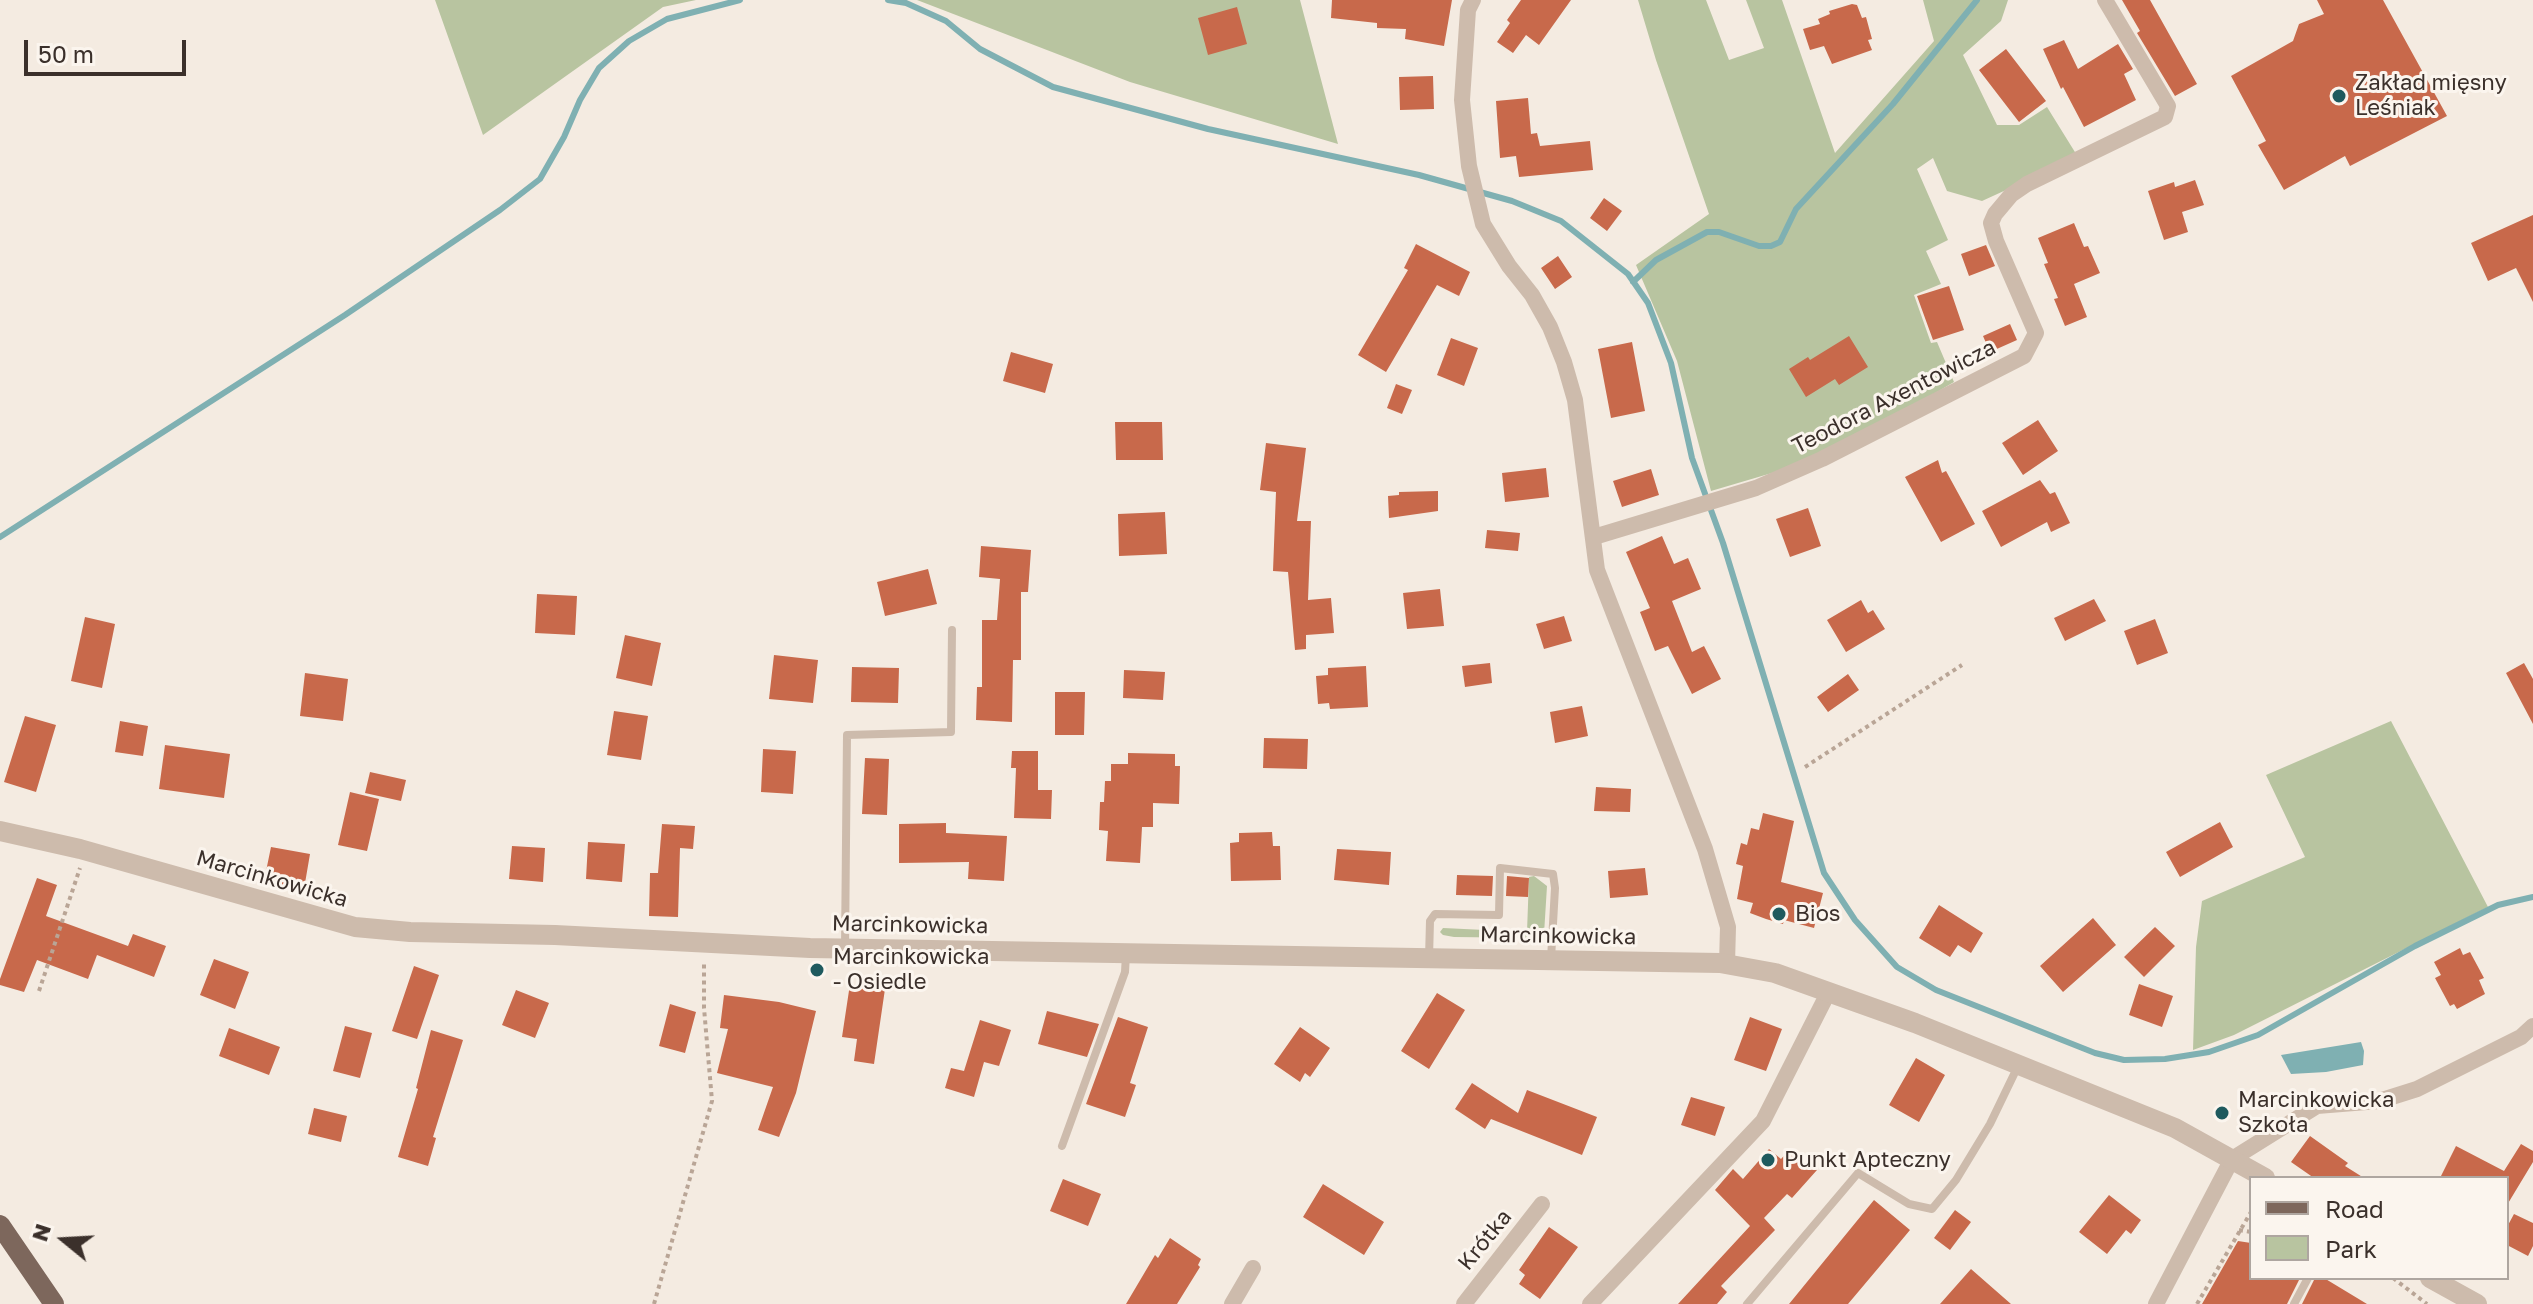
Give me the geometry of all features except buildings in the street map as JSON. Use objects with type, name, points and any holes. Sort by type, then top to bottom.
[{"type":"main road","points":[[0,1225],[54,1304]]},
{"type":"street","points":[[1473,0],[1468,10],[1462,100],[1470,173],[1483,224],[1509,266],[1532,295],[1550,327],[1564,362],[1575,400],[1597,570],[1697,826],[1722,900],[1728,927],[1727,964]]},
{"type":"street","name":"Teodora Axentowicza","points":[[1594,537],[1756,488],[1822,459],[2024,356],[2036,333],[1996,241],[1991,223],[1995,214],[2011,195],[2027,184],[2165,117],[2168,106],[2105,0]]},
{"type":"street","name":"Marcinkowicka","points":[[0,831],[86,851],[355,927],[410,932],[845,948],[1727,964],[1775,973],[1829,991],[2018,1065],[2175,1128],[2262,1176]]},
{"type":"street","points":[[1590,1304],[1763,1121],[1829,991]]},
{"type":"street","points":[[2156,1304],[2232,1159],[2317,1106],[2379,1101],[2417,1089],[2521,1037],[2533,1026]]},
{"type":"street","name":"Krótka","points":[[1464,1304],[1542,1204]]},
{"type":"street","points":[[1232,1304],[1253,1268]]},
{"type":"street","points":[[2434,1280],[2477,1304]]},
{"type":"lane","points":[[845,948],[847,735],[951,732],[952,630]]},
{"type":"lane","points":[[1429,958],[1430,921],[1435,914],[1499,915],[1500,868],[1553,874],[1551,960]]},
{"type":"lane","points":[[1062,1146],[1125,972],[1126,953]]},
{"type":"lane","points":[[1747,1304],[1858,1173],[1909,1204],[1932,1209],[1956,1180],[1983,1135],[2018,1065]]},
{"type":"lane","points":[[2294,1304],[2307,1280]]},
{"type":"path","points":[[1805,767],[1962,665]]},
{"type":"path","points":[[39,991],[86,851]]},
{"type":"path","points":[[654,1304],[712,1101],[704,1008],[703,943]]},
{"type":"path","points":[[2197,1304],[2249,1215]]},
{"type":"path","points":[[2239,1230],[2249,1232]]},
{"type":"path","points":[[2396,1280],[2427,1304]]},
{"type":"green space","points":[[435,0],[696,0],[663,7],[483,135]]},
{"type":"green space","points":[[917,0],[1300,0],[1338,144],[1130,82]]},
{"type":"green space","points":[[1638,0],[1706,0],[1729,60],[1764,48],[1746,0],[1782,0],[1835,153],[1934,41],[1923,0],[2008,0],[2001,21],[1963,55],[1997,125],[2019,125],[2047,107],[2078,157],[1982,201],[1947,191],[1933,158],[1917,169],[1948,240],[1926,251],[1941,284],[1914,295],[1931,343],[1937,342],[1954,382],[1876,428],[1799,465],[1711,491],[1677,361],[1636,265],[1709,214]]},
{"type":"green space","points":[[2391,721],[2488,907],[2234,1035],[2193,1050],[2196,947],[2202,901],[2305,857],[2266,775]]},
{"type":"green space","points":[[1534,876],[1547,886],[1544,934],[1540,938],[1454,937],[1440,932],[1443,928],[1527,932],[1529,877]]},
{"type":"water","points":[[2361,1042],[2363,1065],[2326,1072],[2291,1074],[2281,1055]]},
{"type":"waterway","points":[[0,537],[345,315],[500,210],[540,179],[599,68],[629,41],[667,19],[740,0]]},
{"type":"waterway","points":[[888,0],[906,3],[946,21],[980,49],[1053,87],[1208,129],[1419,175],[1512,201],[1561,221],[1628,274],[1648,303],[1671,363],[1692,458],[1723,543],[1824,873],[1855,920],[1897,967],[1936,990],[2095,1053],[2124,1060],[2165,1059],[2209,1052],[2258,1035],[2415,946],[2498,905],[2533,897]]},
{"type":"waterway","points":[[1633,282],[1656,260],[1707,232],[1719,232],[1759,246],[1780,242],[1796,209],[1893,104],[1977,0]]},
{"type":"place","name":"Zakład mięsny Leśniak","points":[[2339,96]]},
{"type":"place","name":"Bios","points":[[1779,914]]},
{"type":"place","name":"Marcinkowicka - Osiedle","points":[[817,970]]},
{"type":"place","name":"Marcinkowicka Szkoła","points":[[2222,1113]]},
{"type":"place","name":"Punkt Apteczny","points":[[1768,1160]]}]
